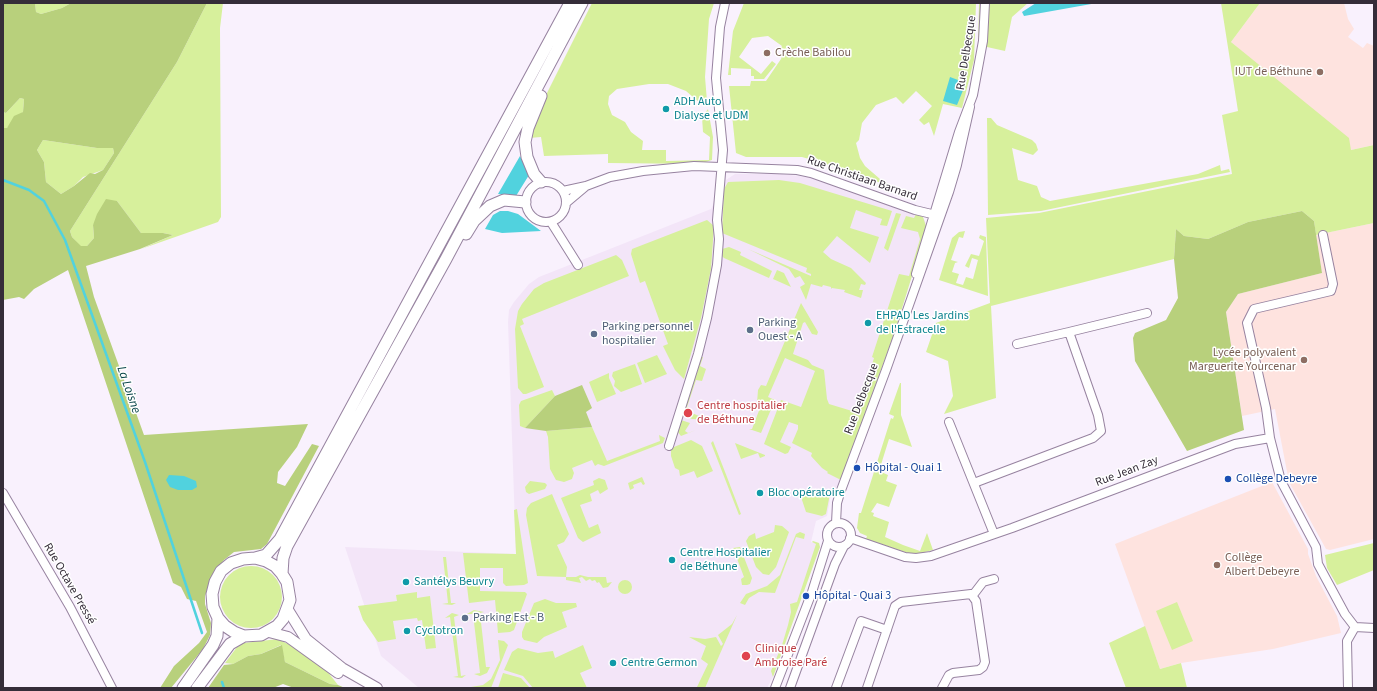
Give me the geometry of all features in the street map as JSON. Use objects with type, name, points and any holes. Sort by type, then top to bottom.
[{"type":"highway","points":[[255,558],[266,561],[275,566],[282,574],[290,591],[288,610],[277,626],[268,632],[256,636],[244,636],[225,626],[218,618],[213,607],[212,594],[218,577],[231,563],[243,559],[266,555],[280,539],[570,3]]},
{"type":"highway","points":[[282,574],[283,558],[288,546],[434,280],[582,3]]},
{"type":"highway","points":[[541,182],[534,174],[527,157],[525,142],[528,128],[538,102],[561,57],[568,30]]},
{"type":"highway","points":[[434,280],[450,261],[474,221],[490,206],[504,200],[525,202]]},
{"type":"highway","points":[[182,688],[213,645],[217,636],[218,618]]},
{"type":"highway","points":[[197,688],[230,644],[244,636]]},
{"type":"main road","points":[[288,610],[306,639],[342,668],[377,688]]},
{"type":"main road","points":[[268,632],[288,637],[345,678],[363,688]]},
{"type":"street","points":[[669,446],[698,354],[713,291],[720,239],[717,220],[722,136],[717,101],[716,78],[720,27],[725,3]]},
{"type":"street","name":"Rue Delbecque","points":[[836,524],[837,503],[840,493],[916,284],[936,216],[957,165],[983,41],[985,3]]},
{"type":"street","name":"Rue Christiaan Barnard","points":[[563,191],[586,186],[610,177],[643,171],[694,166],[721,166],[811,172],[915,210],[936,216]]},
{"type":"street","points":[[560,216],[551,222],[545,222],[533,218],[529,214],[525,202],[530,189],[541,182],[554,183],[563,191],[566,203],[560,216],[561,236]]},
{"type":"street","name":"Rue Christiaan Barnard","points":[[566,203],[586,186]]},
{"type":"street","points":[[551,222],[578,265]]},
{"type":"street","points":[[1323,235],[1333,284],[1331,291],[1254,309],[1247,323],[1266,408],[1270,438],[1281,481],[1316,547],[1318,564],[1345,614],[1355,627],[1374,628]]},
{"type":"street","points":[[1017,344],[1147,313]]},
{"type":"street","points":[[974,482],[1092,438],[1101,432],[1098,415],[1069,332]]},
{"type":"street","points":[[949,422],[994,534]]},
{"type":"street","name":"Rue Jean Zay","points":[[850,538],[905,556],[916,558],[931,556],[1235,444],[1270,438]]},
{"type":"street","name":"Rue Octave Pressé","points":[[3,493],[70,607],[112,688]]},
{"type":"street","points":[[775,688],[809,599],[828,541],[828,530],[836,524],[846,526],[849,529],[850,538],[835,564],[790,688]]},
{"type":"street","points":[[828,541],[836,546],[844,546]]},
{"type":"street","points":[[973,595],[983,582],[994,579]]},
{"type":"street","points":[[867,688],[895,606],[901,602],[968,593],[973,595],[976,601],[985,662],[983,667],[979,670],[949,675],[942,688]]},
{"type":"street","points":[[836,688],[860,621],[888,630]]},
{"type":"street","points":[[1348,688],[1347,640],[1355,627]]},
{"type":"shaded area","name":"IUT de Béthune","points":[[1260,3],[1344,3],[1348,19],[1354,29],[1348,37],[1363,48],[1367,43],[1374,46],[1374,145],[1351,150],[1231,42]]},
{"type":"shaded area","name":"Centre hospitalier de Béthune","points":[[735,174],[781,174],[808,177],[923,217],[926,223],[882,363],[838,485],[831,494],[827,516],[816,521],[811,542],[819,544],[774,675],[767,688],[419,688],[381,656],[345,547],[516,554],[508,322],[509,310],[529,284],[539,277],[711,209],[726,180]]},
{"type":"shaded area","name":"Lycée polyvalent Marguerite Yourcenar","points":[[1374,223],[1374,539],[1330,550],[1326,549],[1289,482],[1275,409],[1242,416],[1226,312],[1238,294],[1322,273],[1316,235]]},
{"type":"shaded area","name":"Collège Albert Debeyre","points":[[1272,482],[1308,549],[1308,554],[1316,576],[1337,616],[1341,633],[1273,649],[1181,663],[1160,669],[1115,544]]},
{"type":"green space","points":[[3,3],[35,3],[36,12],[41,14],[62,8],[71,3],[207,3],[177,62],[70,231],[72,237],[81,246],[87,246],[94,238],[93,225],[97,214],[106,199],[117,201],[141,233],[163,233],[173,235],[140,249],[86,266],[94,297],[144,435],[308,424],[297,447],[278,472],[277,483],[285,486],[312,444],[319,446],[267,544],[261,549],[234,552],[224,560],[212,576],[205,596],[205,604],[211,623],[210,635],[203,649],[171,688],[160,688],[174,666],[199,643],[207,632],[196,601],[187,599],[181,587],[173,583],[68,270],[34,289],[24,299],[19,297],[3,300],[3,128],[7,128],[14,116],[23,112],[24,99],[20,98],[6,113],[3,112]],"holes":[[[43,140],[97,148],[113,148],[114,153],[103,170],[95,174],[90,173],[61,194],[46,182],[44,162],[37,150]]]},
{"type":"green space","points":[[35,3],[71,3],[62,8],[41,14],[36,12]]},
{"type":"green space","points":[[207,3],[223,3],[220,28],[221,217],[218,222],[141,249],[173,235],[163,233],[141,233],[117,201],[93,225],[94,238],[87,246],[81,247],[72,237],[70,231],[177,62]]},
{"type":"green space","points":[[592,3],[714,3],[709,19],[705,77],[707,101],[700,103],[686,91],[668,84],[649,84],[617,89],[609,96],[608,104],[612,115],[625,122],[631,132],[643,141],[642,150],[666,150],[666,161],[709,160],[710,137],[703,132],[702,117],[708,109],[713,137],[712,160],[699,164],[608,163],[608,154],[544,156],[541,137],[529,138],[539,109]]},
{"type":"green space","points":[[744,3],[976,3],[974,60],[962,108],[943,104],[934,136],[929,122],[924,125],[919,120],[932,106],[916,91],[903,104],[896,97],[876,105],[862,123],[859,140],[856,143],[860,158],[865,166],[887,183],[886,185],[840,168],[802,157],[746,157],[736,153],[729,86],[750,86],[751,81],[766,81],[781,59],[784,50],[781,48],[782,46],[768,36],[752,38],[739,57],[761,74],[772,61],[776,64],[764,79],[754,79],[754,76],[751,76],[751,69],[731,68],[731,75],[728,75],[733,31]]},
{"type":"green space","points":[[979,3],[1028,3],[1012,17],[1005,51],[978,45]]},
{"type":"green space","points":[[1221,3],[1260,3],[1231,42],[1349,138],[1351,150],[1374,145],[1374,223],[1316,235],[1314,221],[1302,211],[1248,222],[1208,239],[1184,236],[1176,229],[1174,259],[991,306],[996,398],[944,414],[953,396],[948,361],[926,352],[936,323],[990,303],[986,218],[1039,213],[1232,174],[1222,115],[1238,111]]},
{"type":"green space","points":[[20,98],[24,99],[23,112],[7,128],[3,128],[3,112],[6,113]]},
{"type":"green space","points":[[987,118],[991,118],[997,125],[1032,140],[1036,144],[1038,150],[1033,155],[1012,148],[1018,180],[1037,186],[1041,197],[1050,201],[1198,174],[1220,165],[1221,171],[1229,169],[1230,172],[1041,211],[988,215]]},
{"type":"green space","points":[[43,140],[97,148],[113,148],[114,153],[103,170],[83,177],[74,186],[61,194],[46,182],[44,162],[37,150]]},
{"type":"green space","points":[[779,180],[800,183],[892,211],[887,226],[880,225],[882,219],[856,210],[850,228],[879,237],[870,263],[837,236],[823,252],[831,259],[851,268],[866,283],[865,285],[861,284],[859,290],[863,290],[861,298],[844,292],[845,290],[831,289],[831,287],[823,285],[822,287],[811,284],[806,300],[800,287],[805,284],[800,276],[795,278],[789,269],[748,249],[811,276],[811,274],[806,272],[807,268],[722,233],[724,189],[728,182]]},
{"type":"green space","points":[[1302,211],[1314,221],[1322,273],[1238,294],[1226,312],[1244,430],[1187,451],[1135,361],[1133,338],[1135,333],[1166,320],[1178,298],[1174,259],[1176,229],[1184,236],[1208,239],[1248,222]]},
{"type":"green space","points":[[896,213],[901,214],[888,251],[884,248]]},
{"type":"green space","points":[[916,214],[923,217],[926,226],[912,276],[894,334],[841,480],[827,473],[828,472],[811,456],[812,453],[792,443],[798,429],[798,425],[789,422],[780,442],[791,447],[788,453],[785,454],[764,444],[781,400],[801,407],[815,371],[785,358],[768,397],[775,400],[761,433],[749,429],[752,429],[760,408],[758,407],[759,404],[757,403],[758,390],[761,385],[766,386],[801,303],[818,332],[817,335],[812,334],[805,322],[803,323],[793,354],[808,360],[812,365],[824,370],[827,399],[829,404],[852,411],[861,399],[874,358],[872,357],[899,274],[909,276],[920,239],[918,232],[901,228],[906,216],[914,218]]},
{"type":"green space","points":[[707,220],[714,226],[711,269],[701,318],[684,379],[675,370],[663,346],[668,344],[645,281],[640,283],[631,254],[632,249]]},
{"type":"green space","points":[[965,231],[963,238],[959,237],[951,260],[958,262],[955,263],[952,272],[959,274],[956,283],[963,285],[966,277],[973,279],[978,260],[972,258],[969,268],[965,266],[971,254],[979,256],[984,241],[979,238],[980,235],[986,237],[988,296],[939,280],[952,238],[959,232]]},
{"type":"green space","points":[[729,247],[741,252],[740,255],[772,271],[769,278],[724,258],[721,255],[722,249]]},
{"type":"green space","points":[[616,255],[622,260],[629,276],[522,319],[524,324],[520,326],[544,387],[523,394],[518,388],[515,329],[518,311],[522,304],[534,289],[544,283]]},
{"type":"green space","points":[[777,270],[784,273],[791,287],[773,279]]},
{"type":"green space","points":[[657,355],[667,374],[645,383],[637,363]]},
{"type":"green space","points":[[700,357],[703,357],[700,366],[706,369],[702,381],[696,380],[687,407],[690,408],[686,417],[682,416]]},
{"type":"green space","points":[[635,364],[642,384],[621,392],[614,386],[615,381],[612,376],[613,372]]},
{"type":"green space","points":[[609,373],[609,378],[616,394],[597,402],[589,382]]},
{"type":"green space","points":[[900,383],[901,415],[912,447],[889,439],[879,471],[888,475],[886,481],[897,485],[889,507],[877,503],[871,512],[874,513],[873,516],[889,522],[885,537],[903,545],[920,551],[927,533],[933,550],[917,554],[908,553],[866,539],[867,536],[860,533],[857,528],[859,513],[861,513],[891,418],[893,419],[894,416],[889,414]]},
{"type":"green space","points":[[582,385],[592,408],[586,412],[592,427],[546,431],[525,428],[555,396]]},
{"type":"green space","points":[[552,390],[555,396],[525,428],[520,426],[519,405],[521,401]]},
{"type":"green space","points":[[692,413],[708,420],[692,419],[690,418]]},
{"type":"green space","points":[[681,420],[690,423],[685,431],[688,433],[696,430],[681,436],[677,431]]},
{"type":"green space","points":[[592,427],[607,461],[660,441],[659,435],[665,438],[663,443],[604,466],[598,464],[595,466],[592,460],[572,468],[574,473],[572,479],[564,482],[556,480],[550,469],[548,437],[546,431]]},
{"type":"green space","points":[[691,440],[702,446],[713,471],[697,478],[694,471],[680,476],[679,470],[675,468],[671,456],[671,450],[674,447]]},
{"type":"green space","points":[[713,441],[741,514],[739,515],[711,443]]},
{"type":"green space","points":[[735,443],[765,456],[760,458],[758,453],[741,459]]},
{"type":"green space","points":[[642,477],[645,484],[643,485],[641,482],[633,485],[634,488],[630,490],[628,483]]},
{"type":"green space","points":[[599,478],[605,480],[608,489],[600,494],[598,490],[590,494],[592,501],[580,505],[589,528],[598,524],[601,533],[583,542],[578,538],[561,498],[594,485],[593,481]]},
{"type":"green space","points":[[530,481],[545,483],[547,485],[545,489],[529,494],[526,492],[525,487]]},
{"type":"green space","points":[[828,489],[832,491],[826,514],[822,516],[806,512],[801,497]]},
{"type":"green space","points":[[552,494],[569,534],[564,542],[557,545],[567,567],[566,577],[537,576],[526,515],[527,508],[531,503]]},
{"type":"green space","points":[[517,509],[528,583],[524,585],[506,586],[503,583],[503,568],[480,568],[480,591],[525,592],[527,594],[514,630],[510,632],[498,633],[495,600],[469,603],[463,553],[516,554],[514,510]]},
{"type":"green space","points":[[775,525],[782,526],[789,532],[776,567],[769,575],[763,574],[756,567],[746,541],[749,536],[755,533],[756,539],[774,532]]},
{"type":"green space","points":[[800,532],[805,534],[804,539],[796,537],[775,593],[759,592],[749,598],[745,605],[740,603],[746,594],[767,586],[780,575],[796,534]]},
{"type":"green space","points":[[812,542],[819,543],[820,547],[773,677],[771,671],[782,645],[788,625],[791,612],[790,604],[797,602],[816,544]]},
{"type":"green space","points":[[1374,543],[1374,570],[1337,585],[1327,568],[1325,555]]},
{"type":"green space","points":[[740,547],[752,578],[750,584],[747,585],[742,585],[741,579],[744,577],[733,548]]},
{"type":"green space","points":[[443,557],[446,557],[451,603],[456,603],[452,605],[442,604],[448,603]]},
{"type":"green space","points":[[245,566],[257,566],[273,575],[280,585],[282,597],[280,609],[273,619],[257,628],[245,628],[234,623],[225,614],[220,603],[220,591],[225,580],[234,571]]},
{"type":"green space","points":[[580,575],[588,577],[606,577],[607,583],[612,582],[608,587],[603,588],[599,582],[597,583],[595,580],[592,581],[590,579],[586,581],[582,577],[579,578],[581,583],[566,580],[566,577],[576,577]]},
{"type":"green space","points":[[625,580],[630,582],[632,587],[630,592],[625,594],[620,592],[618,587],[620,582]]},
{"type":"green space","points":[[417,592],[417,598],[430,596],[436,648],[426,649],[422,620],[418,621],[417,618],[393,621],[396,639],[378,642],[363,620],[358,606],[397,601],[396,595]]},
{"type":"green space","points":[[545,599],[556,603],[576,603],[577,607],[562,612],[567,627],[544,637],[537,643],[524,640],[522,637],[522,632],[534,603]]},
{"type":"green space","points":[[1177,602],[1193,641],[1172,650],[1156,611]]},
{"type":"green space","points":[[474,610],[484,612],[480,613],[486,667],[490,667],[487,673],[480,676],[474,674],[480,673],[473,614],[467,614]]},
{"type":"green space","points":[[452,613],[459,615],[454,617],[461,676],[466,675],[462,678],[453,677],[458,676],[450,617],[445,618]]},
{"type":"green space","points":[[737,615],[705,688],[697,687],[708,664],[701,659],[706,646],[689,637],[705,639],[716,637],[721,646],[723,644],[718,635],[732,624]]},
{"type":"green space","points":[[1145,626],[1160,669],[1181,663],[1187,688],[1126,688],[1109,643]]},
{"type":"green space","points":[[278,639],[292,646],[327,671],[338,685],[330,684],[285,662],[281,645],[261,654],[248,656],[233,664],[225,663],[237,647],[244,643]]},
{"type":"green space","points":[[498,640],[504,641],[508,645],[491,688],[465,688],[483,685],[491,679],[500,660]]},
{"type":"green space","points":[[282,645],[285,662],[330,684],[345,688],[294,688],[283,684],[273,688],[208,688],[224,665],[233,664],[248,656],[261,654]]},
{"type":"green space","points":[[583,645],[592,668],[580,673],[587,688],[533,688],[523,676],[504,670],[512,652],[518,648],[538,653],[553,651],[555,658]]},
{"type":"green space","points":[[503,673],[521,678],[530,688],[498,688]]},
{"type":"water","points":[[1036,3],[1097,3],[1024,16],[1022,12]]},
{"type":"water","points":[[950,77],[966,83],[957,105],[943,101]]},
{"type":"water","points":[[520,156],[529,175],[516,196],[498,194]]},
{"type":"water","points":[[500,211],[508,211],[518,214],[541,231],[502,233],[485,229],[493,215]]},
{"type":"water","points":[[169,475],[184,476],[196,481],[197,487],[192,490],[178,490],[170,487],[166,480]]},
{"type":"waterway","name":"La Loisne","points":[[3,180],[29,190],[44,201],[65,240],[145,462],[202,633]]},
{"type":"waterway","name":"La Loisne","points":[[222,682],[224,688]]},
{"type":"place","name":"Crèche Babilou","points":[[767,53]]},
{"type":"place","name":"IUT de Béthune","points":[[1320,72]]},
{"type":"place","name":"ADH Auto Dialyse et UDM","points":[[666,109]]},
{"type":"place","name":"EHPAD Les Jardins de l'Estracelle","points":[[868,323]]},
{"type":"place","name":"Parking Ouest - A","points":[[750,330]]},
{"type":"place","name":"Parking personnel hospitalier","points":[[594,334]]},
{"type":"place","name":"Lycée polyvalent Marguerite Yourcenar","points":[[1304,360]]},
{"type":"place","name":"Centre hospitalier de Béthune","points":[[688,413]]},
{"type":"place","name":"Hôpital - Quai 1","points":[[857,468]]},
{"type":"place","name":"Collège Debeyre","points":[[1228,479]]},
{"type":"place","name":"Bloc opératoire","points":[[760,493]]},
{"type":"place","name":"Centre Hospitalier de Béthune","points":[[672,560]]},
{"type":"place","name":"Collège Albert Debeyre","points":[[1217,565]]},
{"type":"place","name":"Santélys Beuvry","points":[[406,582]]},
{"type":"place","name":"Hôpital - Quai 3","points":[[806,596]]},
{"type":"place","name":"Parking Est - B","points":[[465,618]]},
{"type":"place","name":"Cyclotron","points":[[407,631]]},
{"type":"place","name":"Clinique Ambroise Paré","points":[[746,656]]},
{"type":"place","name":"Centre Germon","points":[[613,663]]}]
